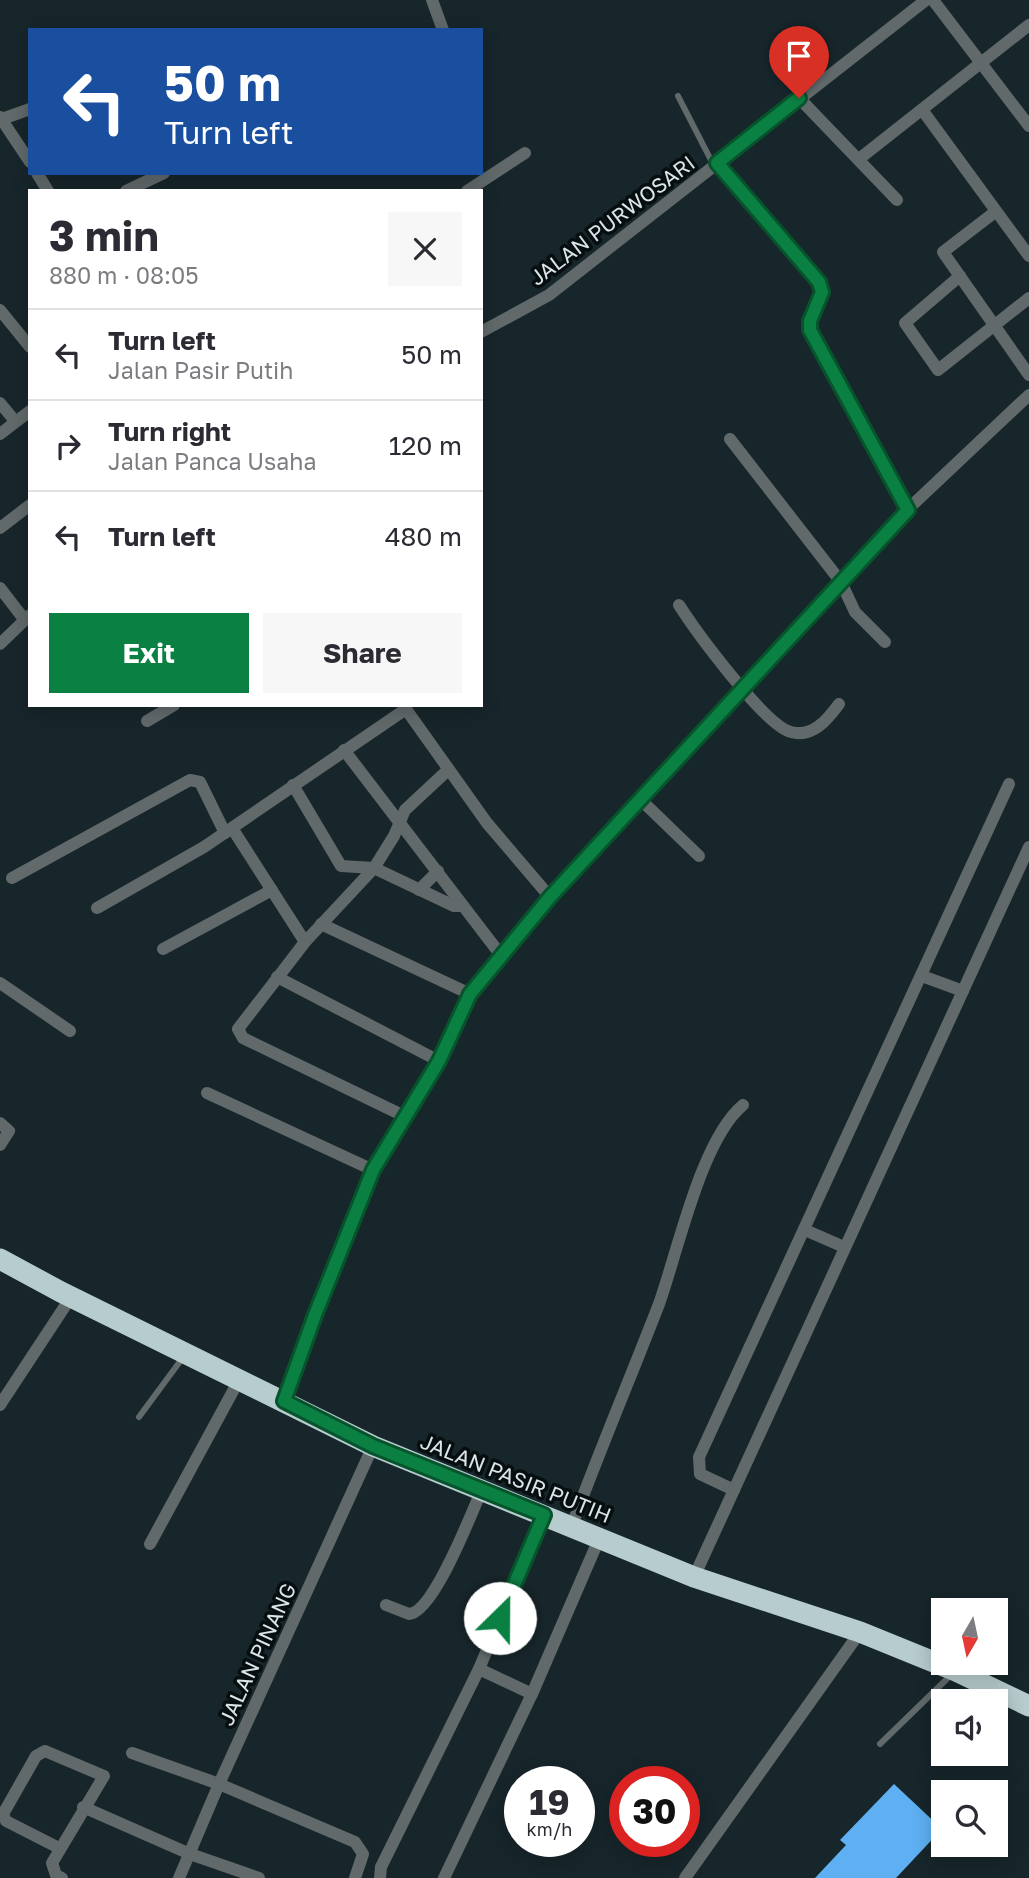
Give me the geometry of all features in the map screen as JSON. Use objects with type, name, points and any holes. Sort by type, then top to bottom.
[{"type":"highway","name":"JALAN PASIR PUTIH","points":[[0,1259],[71,1297],[373,1446],[694,1577],[860,1632],[931,1661]]},
{"type":"highway","name":"JALAN PASIR PUTIH","points":[[964,1675],[1029,1706]]},
{"type":"street","points":[[432,0],[442,28]]},
{"type":"street","name":"JALAN PURWOSARI","points":[[483,331],[549,295],[926,0]]},
{"type":"street","points":[[933,0],[1027,121]]},
{"type":"street","points":[[859,159],[1029,25]]},
{"type":"street","points":[[799,98],[897,200]]},
{"type":"street","points":[[28,110],[1,118],[28,159]]},
{"type":"street","points":[[923,111],[1029,256]]},
{"type":"street","points":[[470,189],[526,153]]},
{"type":"street","points":[[716,165],[819,282],[822,292],[810,321],[810,330],[908,510]]},
{"type":"street","points":[[130,189],[160,175]]},
{"type":"street","points":[[995,212],[943,252],[1029,375]]},
{"type":"street","points":[[960,276],[905,323],[938,370],[1029,298]]},
{"type":"street","points":[[0,310],[28,345]]},
{"type":"street","points":[[284,1401],[373,1170],[439,1061],[470,994],[500,954],[641,800],[681,752],[743,690],[908,510],[1029,396]]},
{"type":"street","points":[[0,403],[15,421]]},
{"type":"street","points":[[0,434],[28,412]]},
{"type":"street","points":[[730,439],[841,582],[855,612],[885,642]]},
{"type":"street","points":[[0,528],[28,507]]},
{"type":"street","points":[[0,588],[4,600],[27,617],[0,644]]},
{"type":"street","points":[[679,605],[743,690],[782,728],[792,733],[809,731],[825,723],[839,704]]},
{"type":"street","points":[[147,721],[171,707]]},
{"type":"street","points":[[97,908],[229,830],[405,707],[487,823],[550,897]]},
{"type":"street","points":[[344,750],[397,824],[438,872],[500,954]]},
{"type":"street","points":[[404,1116],[239,1035],[238,1029],[305,942],[374,868],[394,836],[405,810],[448,770]]},
{"type":"street","points":[[12,878],[190,780],[200,782],[305,942]]},
{"type":"street","points":[[734,1490],[700,1474],[699,1457],[1009,784]]},
{"type":"street","points":[[293,785],[341,866],[374,868],[454,906],[463,906]]},
{"type":"street","points":[[641,800],[699,856]]},
{"type":"street","points":[[694,1577],[1029,847]]},
{"type":"street","points":[[419,890],[438,872]]},
{"type":"street","points":[[163,949],[272,890]]},
{"type":"street","points":[[321,924],[470,994]]},
{"type":"street","points":[[922,976],[963,991]]},
{"type":"street","points":[[277,977],[439,1061]]},
{"type":"street","points":[[0,983],[69,1031]]},
{"type":"street","points":[[207,1093],[373,1170]]},
{"type":"street","points":[[572,1528],[658,1307],[673,1253],[721,1128],[743,1105]]},
{"type":"street","points":[[0,1123],[9,1130],[0,1145]]},
{"type":"street","points":[[805,1230],[844,1247]]},
{"type":"street","points":[[0,1405],[71,1297]]},
{"type":"street","points":[[150,1544],[239,1380]]},
{"type":"street","name":"JALAN PINANG","points":[[179,1878],[373,1446]]},
{"type":"street","points":[[386,1605],[409,1614],[423,1608],[445,1572],[482,1489]]},
{"type":"street","points":[[380,1878],[381,1867],[479,1669],[544,1515]]},
{"type":"street","points":[[444,1878],[531,1694],[599,1539]]},
{"type":"street","points":[[685,1878],[860,1632]]},
{"type":"street","points":[[479,1669],[531,1694]]},
{"type":"street","points":[[57,1877],[52,1863],[83,1807],[104,1776],[52,1752],[40,1752],[3,1814],[6,1821],[59,1848]]},
{"type":"street","points":[[132,1753],[219,1784],[355,1842],[363,1854],[355,1878]]},
{"type":"street","points":[[83,1807],[190,1854],[259,1878]]},
{"type":"lane","points":[[678,96],[716,165]]},
{"type":"lane","points":[[139,1417],[185,1354]]},
{"type":"lane","points":[[880,1744],[952,1675]]},
{"type":"building","points":[[894,1784],[931,1819],[931,1841],[896,1878],[815,1878],[846,1845],[840,1840]]},
{"type":"route","points":[[500,1618],[544,1515],[373,1446],[284,1401],[373,1170],[439,1061],[470,994],[500,954],[641,800],[681,752],[743,690],[908,510],[810,330],[810,321],[822,292],[819,282],[717,163],[799,98]]}]
